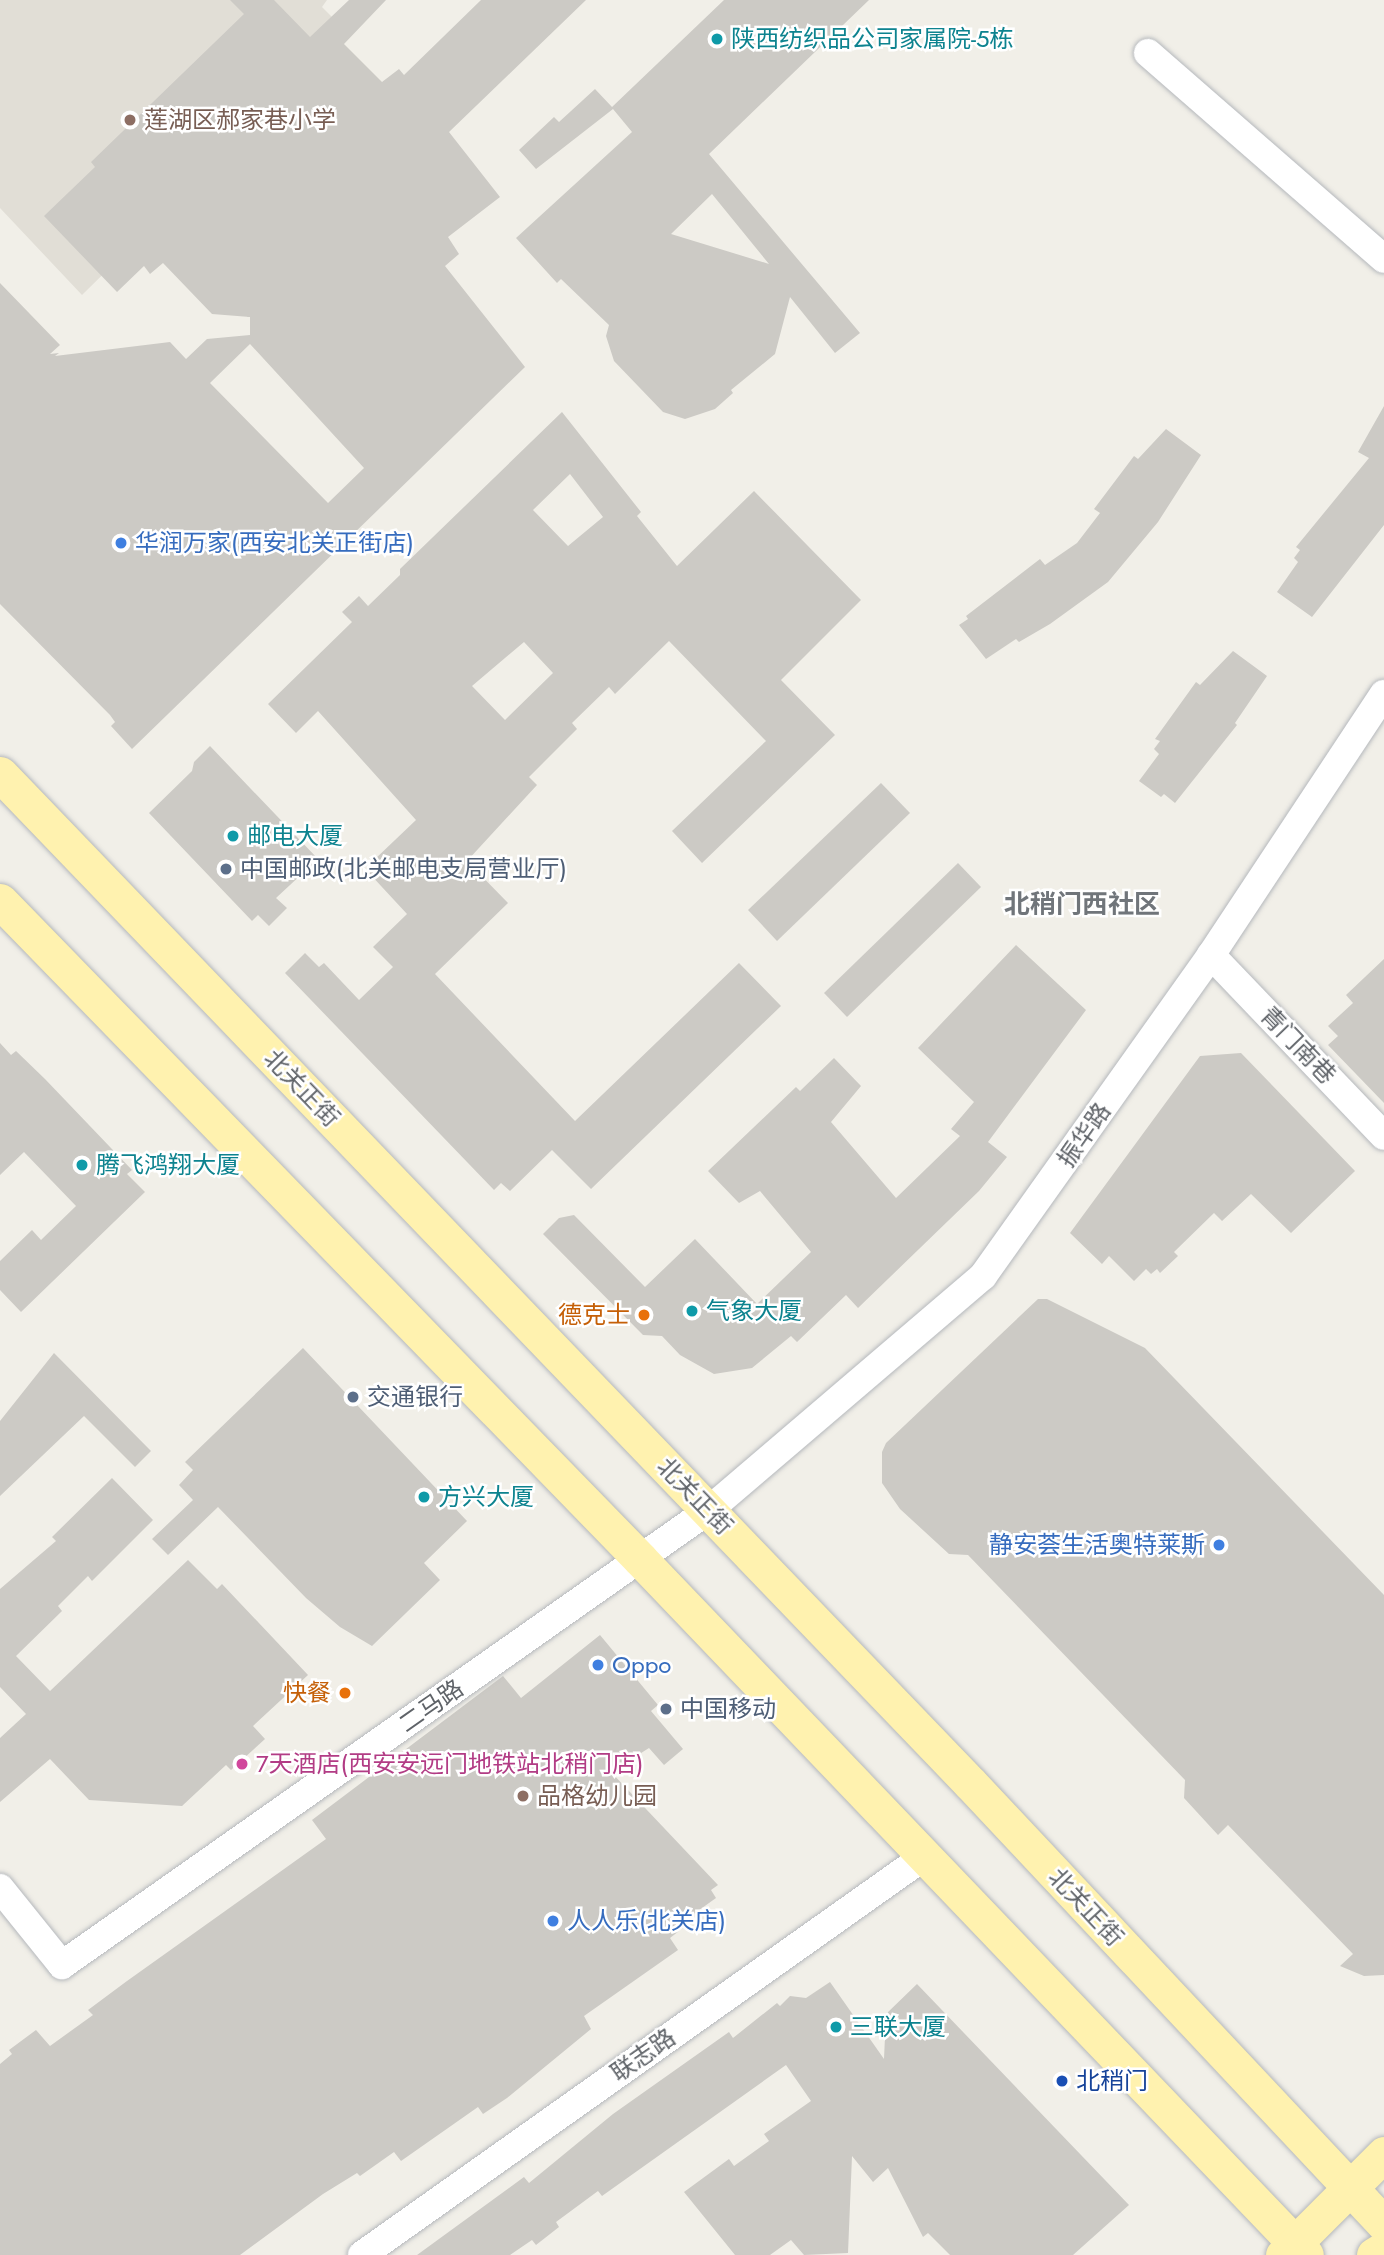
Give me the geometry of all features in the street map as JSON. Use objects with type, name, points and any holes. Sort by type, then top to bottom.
[{"type":"main road","name":"北关正街","points":[[0,774],[709,1510],[1384,2224]]},
{"type":"main road","points":[[0,901],[925,1856],[1295,2252],[1350,2187],[1384,2154]]},
{"type":"main road","points":[[1374,2255],[1384,2249]]},
{"type":"street","points":[[1148,53],[1384,259]]},
{"type":"street","name":"振华路","points":[[709,1510],[983,1276],[1212,955],[1384,694]]},
{"type":"street","name":"青门南巷","points":[[1212,955],[1384,1136]]},
{"type":"street","name":"二马路","points":[[0,1888],[62,1965],[709,1510]]},
{"type":"street","name":"联志路","points":[[362,2255],[925,1856]]},
{"type":"shaded area","name":"莲湖区郝家巷小学","points":[[0,0],[327,0],[322,7],[348,33],[82,295],[0,208]]},
{"type":"building","points":[[230,0],[274,0],[310,37],[349,0],[386,0],[344,44],[382,82],[399,69],[404,75],[481,0],[586,0],[449,132],[500,197],[448,237],[459,254],[445,266],[525,367],[132,749],[111,726],[115,722],[110,715],[0,604],[0,283],[60,345],[50,354],[59,353],[55,356],[170,342],[186,359],[207,339],[250,335],[250,317],[212,314],[163,263],[150,274],[144,266],[117,292],[44,216],[95,167],[91,162],[244,14]],"holes":[[[250,344],[364,468],[328,503],[210,383]]]},
{"type":"building","points":[[724,0],[869,0],[709,154],[860,333],[835,353],[790,297],[775,354],[731,390],[733,393],[715,409],[685,419],[663,412],[614,361],[606,336],[609,325],[561,279],[557,283],[516,238],[632,132],[613,109],[536,169],[519,150],[554,117],[559,122],[595,89],[612,107]],"holes":[[[712,194],[769,264],[671,234]]]},
{"type":"building","points":[[1384,406],[1384,525],[1312,617],[1277,592],[1298,562],[1294,558],[1300,550],[1296,547],[1369,458],[1358,452]]},
{"type":"building","points":[[562,412],[641,512],[637,516],[677,566],[754,491],[861,600],[781,680],[835,735],[702,863],[672,831],[766,741],[669,641],[615,694],[609,687],[572,723],[577,729],[529,777],[537,785],[467,861],[508,903],[435,974],[575,1121],[739,963],[781,1006],[591,1189],[552,1150],[510,1191],[501,1183],[494,1190],[285,973],[305,953],[319,967],[324,963],[359,1000],[393,967],[373,947],[407,914],[369,873],[379,864],[374,860],[416,820],[318,711],[296,733],[268,704],[352,622],[342,612],[359,596],[368,606],[400,575],[400,569]],"holes":[[[570,474],[603,517],[568,546],[533,510]],[[524,642],[553,673],[505,720],[472,686]]]},
{"type":"building","points":[[1166,429],[1201,455],[1158,522],[1108,582],[1050,624],[1019,642],[1016,639],[986,659],[959,625],[968,619],[966,616],[1040,559],[1045,565],[1077,543],[1100,513],[1094,509],[1134,456],[1138,459]]},
{"type":"building","points":[[1233,651],[1267,676],[1235,723],[1237,725],[1175,803],[1164,794],[1161,797],[1139,781],[1159,754],[1154,749],[1160,741],[1155,739],[1196,682],[1200,685]]},
{"type":"building","name":"邮电大厦","points":[[210,746],[318,859],[276,898],[287,908],[269,926],[258,915],[252,921],[149,813],[192,771],[194,762]]},
{"type":"building","points":[[881,783],[910,813],[777,941],[748,910]]},
{"type":"building","points":[[958,863],[981,887],[847,1017],[824,993]]},
{"type":"building","points":[[1016,945],[1086,1010],[988,1142],[1007,1157],[979,1191],[858,1308],[846,1295],[797,1342],[791,1336],[752,1368],[714,1374],[680,1355],[662,1336],[643,1335],[543,1234],[559,1218],[574,1215],[645,1287],[695,1239],[757,1304],[811,1252],[760,1191],[739,1203],[708,1171],[796,1087],[800,1091],[834,1058],[861,1086],[831,1122],[896,1198],[960,1136],[951,1129],[974,1102],[918,1048]]},
{"type":"building","points":[[1384,959],[1384,1103],[1328,1045],[1338,1036],[1328,1026],[1353,1003],[1346,995]]},
{"type":"building","name":"腾飞鸿翔大厦","points":[[0,1043],[11,1055],[16,1051],[45,1079],[132,1170],[127,1174],[145,1192],[21,1312],[0,1290],[0,1261],[32,1230],[41,1240],[76,1206],[24,1152],[0,1175]]},
{"type":"building","points":[[1241,1053],[1355,1171],[1291,1233],[1251,1194],[1222,1221],[1214,1213],[1174,1252],[1178,1256],[1160,1273],[1157,1269],[1151,1274],[1146,1269],[1134,1281],[1109,1256],[1102,1264],[1070,1233],[1200,1056]]},
{"type":"building","points":[[1038,1299],[1047,1299],[1145,1348],[1384,1595],[1384,1975],[1364,1976],[1340,1966],[1353,1954],[1228,1825],[1218,1835],[1184,1798],[1185,1780],[968,1555],[949,1554],[900,1509],[882,1483],[882,1452],[886,1443]]},
{"type":"building","points":[[303,1348],[467,1521],[424,1563],[440,1580],[372,1646],[340,1627],[306,1598],[218,1507],[168,1555],[152,1539],[193,1500],[179,1485],[193,1470],[185,1462]]},
{"type":"building","points":[[54,1353],[151,1451],[135,1467],[84,1416],[0,1496],[0,1421]]},
{"type":"building","points":[[112,1478],[153,1520],[92,1581],[88,1576],[58,1606],[62,1611],[16,1656],[50,1691],[188,1560],[217,1589],[222,1584],[308,1675],[253,1726],[265,1739],[231,1770],[226,1765],[182,1806],[89,1800],[50,1759],[0,1802],[0,1738],[26,1714],[0,1687],[0,1589],[56,1541],[52,1537]]},
{"type":"building","points":[[600,1635],[658,1705],[651,1711],[683,1749],[664,1765],[649,1748],[611,1772],[718,1885],[711,1890],[716,1898],[681,1923],[684,1927],[670,1938],[678,1950],[584,2016],[591,2029],[507,2098],[483,2114],[478,2107],[401,2161],[394,2152],[360,2176],[357,2173],[323,2194],[240,2255],[0,2255],[0,2064],[12,2054],[9,2050],[36,2030],[50,2046],[93,2015],[88,2010],[326,1839],[312,1820],[503,1676],[521,1698]]},
{"type":"building","points":[[830,1982],[884,2059],[886,2014],[917,1984],[1129,2205],[1073,2255],[950,2255],[928,2233],[923,2237],[888,2168],[873,2182],[852,2156],[848,2253],[804,2255],[791,2240],[770,2255],[735,2255],[684,2192],[729,2159],[734,2166],[769,2141],[764,2134],[811,2101],[786,2065],[602,2196],[598,2191],[556,2222],[559,2227],[536,2245],[532,2240],[510,2255],[417,2255],[524,2177],[529,2183],[613,2114],[729,2032],[733,2038],[777,2003],[780,2006],[790,1996],[806,1998]]},
{"type":"place","name":"陕西纺织品公司家属院-5栋","points":[[717,39]]},
{"type":"place","name":"莲湖区郝家巷小学","points":[[130,120]]},
{"type":"place","name":"华润万家(西安北关正街店)","points":[[121,543]]},
{"type":"place","name":"邮电大厦","points":[[233,836]]},
{"type":"place","name":"中国邮政(北关邮电支局营业厅)","points":[[226,869]]},
{"type":"place","name":"腾飞鸿翔大厦","points":[[82,1165]]},
{"type":"place","name":"气象大厦","points":[[692,1311]]},
{"type":"place","name":"德克士","points":[[644,1315]]},
{"type":"place","name":"交通银行","points":[[353,1397]]},
{"type":"place","name":"方兴大厦","points":[[424,1497]]},
{"type":"place","name":"静安荟生活奥特莱斯","points":[[1219,1545]]},
{"type":"place","name":"Oppo","points":[[598,1665]]},
{"type":"place","name":"快餐","points":[[345,1693]]},
{"type":"place","name":"中国移动","points":[[666,1709]]},
{"type":"place","name":"7天酒店(西安安远门地铁站北稍门店)","points":[[242,1764]]},
{"type":"place","name":"品格幼儿园","points":[[523,1796]]},
{"type":"place","name":"人人乐(北关店)","points":[[553,1921]]},
{"type":"place","name":"三联大厦","points":[[836,2027]]},
{"type":"place","name":"北稍门","points":[[1062,2081]]},
{"type":"district","name":"北稍门西社区","points":[[1082,905]]}]
